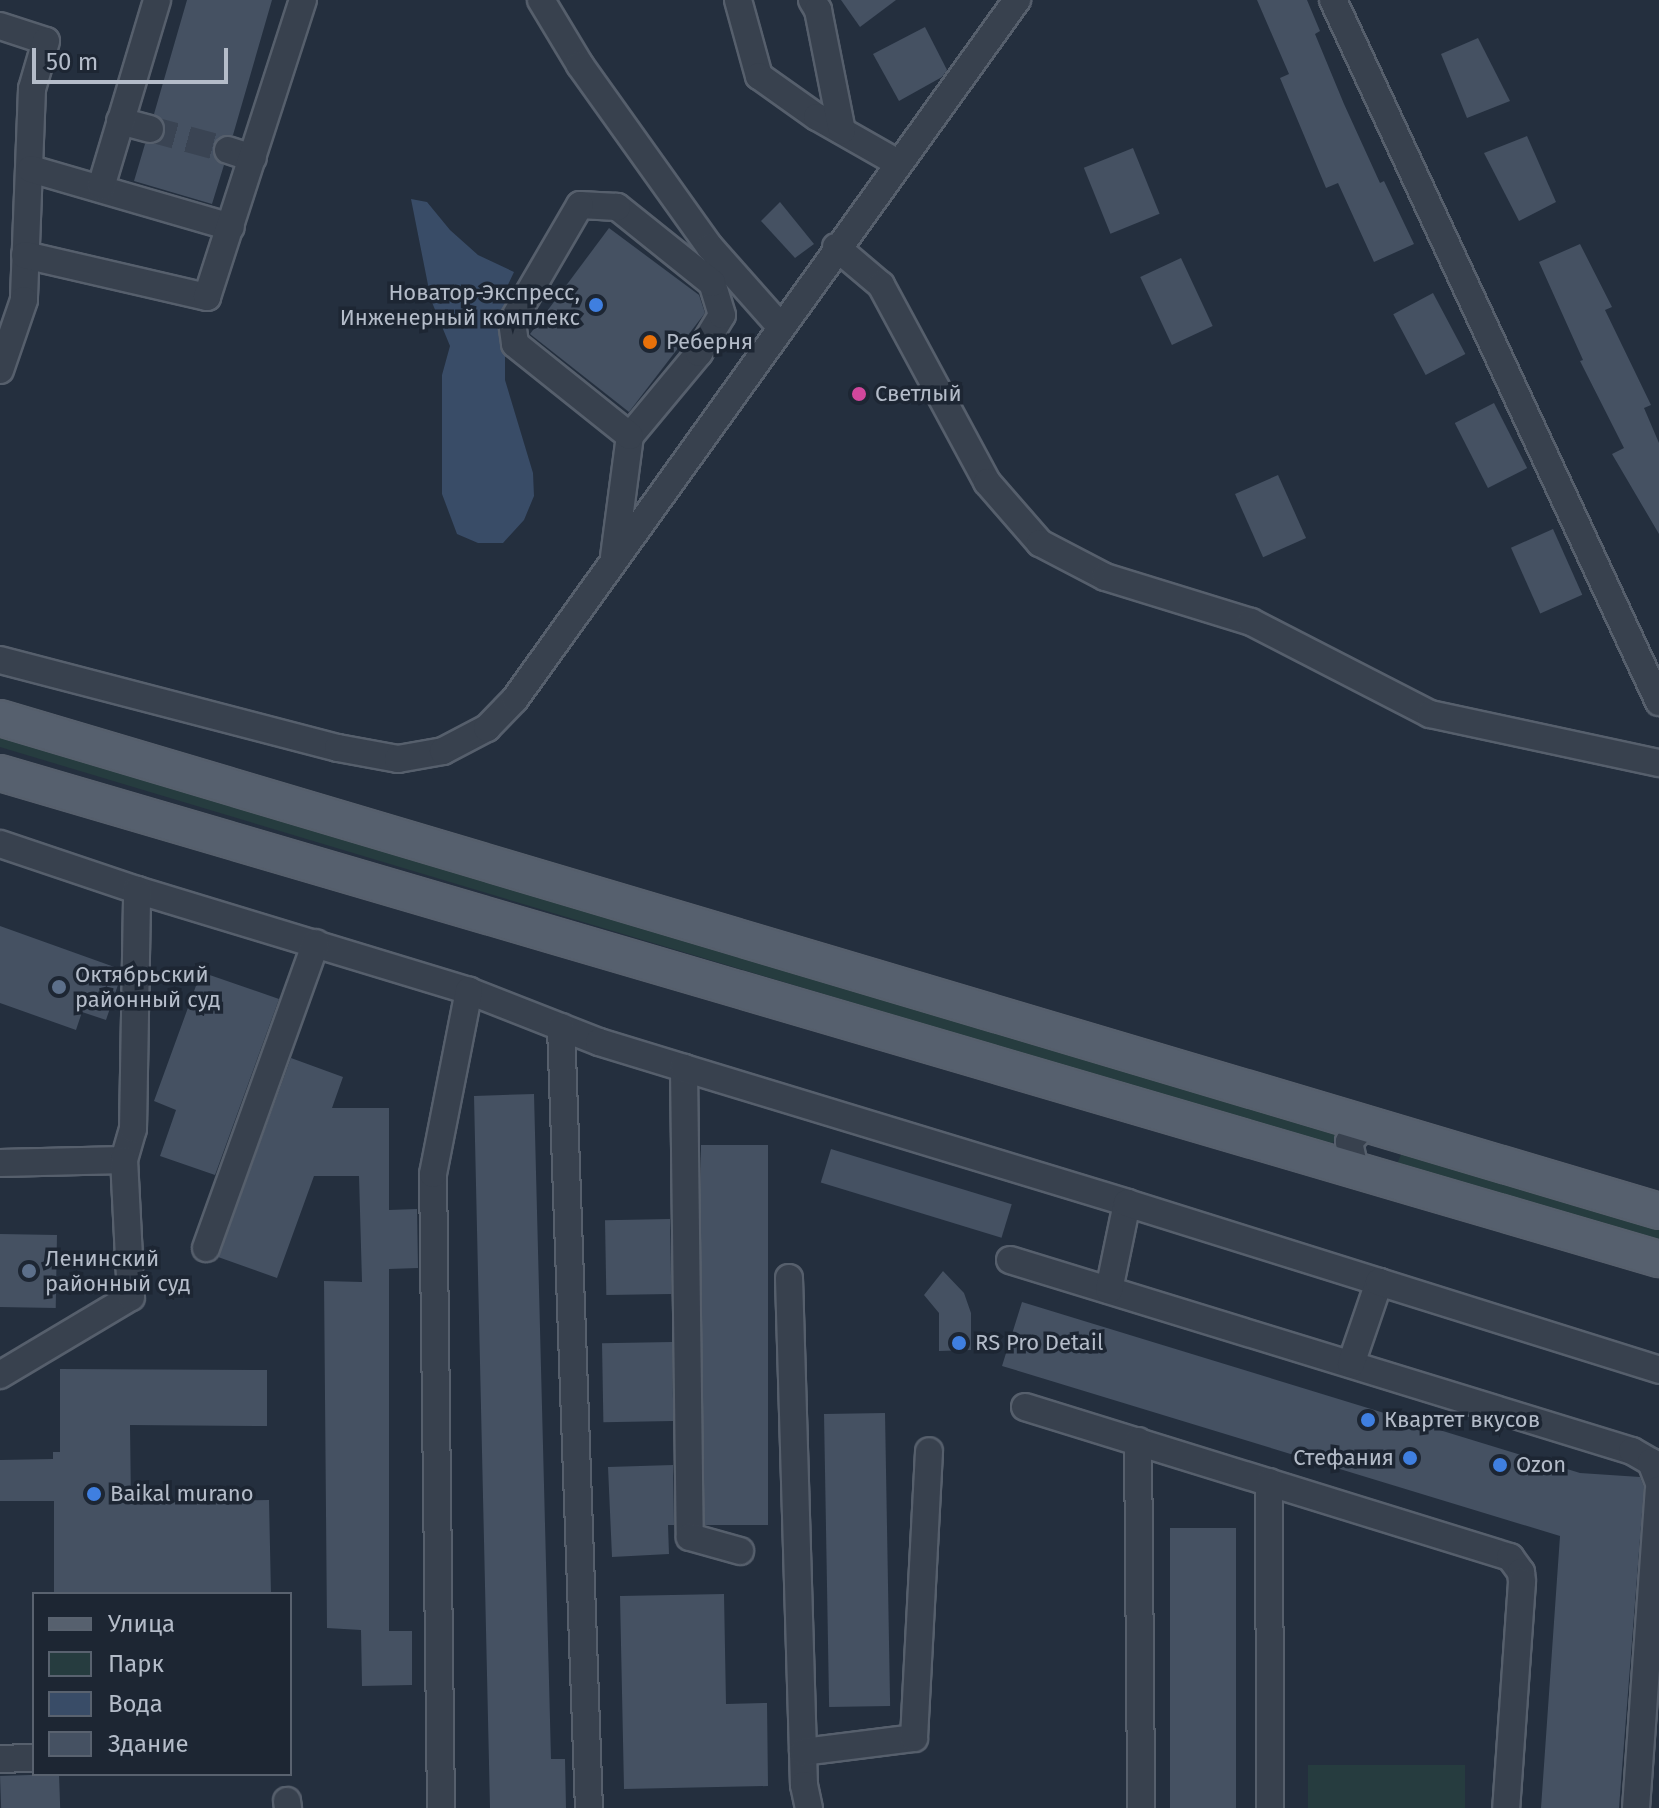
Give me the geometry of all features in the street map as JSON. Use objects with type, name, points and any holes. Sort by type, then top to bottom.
[{"type":"main road","points":[[0,718],[1659,1211]]},
{"type":"main road","points":[[0,773],[1659,1259]]},
{"type":"street","points":[[101,187],[157,0]]},
{"type":"street","points":[[25,255],[207,297],[231,227],[241,154],[303,0]]},
{"type":"street","points":[[541,0],[580,65],[710,247],[780,326]]},
{"type":"street","points":[[738,0],[759,76],[842,131],[898,163]]},
{"type":"street","points":[[812,0],[818,10],[842,131]]},
{"type":"street","points":[[0,660],[338,748],[398,759],[443,751],[487,728],[515,699],[836,247],[1017,0]]},
{"type":"street","points":[[1333,0],[1659,702]]},
{"type":"street","points":[[0,26],[46,41],[32,89],[24,300],[6,325],[0,370]]},
{"type":"street","points":[[120,121],[150,129]]},
{"type":"street","points":[[31,169],[231,227]]},
{"type":"street","points":[[614,561],[630,436],[699,353],[722,315],[712,283],[617,207],[580,205],[512,322],[515,344],[630,436]]},
{"type":"street","points":[[836,247],[881,285],[987,482],[1040,543],[1105,577],[1251,622],[1430,714],[1659,763]]},
{"type":"street","points":[[0,844],[137,890],[469,991],[561,1027],[684,1068],[1659,1370]]},
{"type":"street","points":[[0,1375],[131,1297],[124,1160],[133,1129],[137,890]]},
{"type":"street","points":[[206,1248],[316,943]]},
{"type":"street","points":[[441,1808],[433,1174],[469,991]]},
{"type":"street","points":[[561,1027],[589,1808]]},
{"type":"street","points":[[684,1068],[690,1537],[740,1551]]},
{"type":"street","points":[[1355,1170],[1349,1142],[1367,1123]]},
{"type":"street","points":[[0,1163],[124,1160]]},
{"type":"street","points":[[1109,1290],[1127,1203]]},
{"type":"street","points":[[1010,1260],[1632,1451],[1651,1462],[1659,1483]]},
{"type":"street","points":[[789,1278],[803,1752],[809,1808]]},
{"type":"street","points":[[1351,1364],[1379,1282]]},
{"type":"street","points":[[1025,1407],[1498,1551],[1517,1564],[1522,1582],[1506,1808]]},
{"type":"street","points":[[1138,1441],[1141,1808]]},
{"type":"street","points":[[803,1752],[914,1738],[929,1451]]},
{"type":"street","points":[[1269,1482],[1270,1808]]},
{"type":"street","points":[[1636,1808],[1659,1490]]},
{"type":"street","points":[[0,1759],[32,1758]]},
{"type":"green space","points":[[0,735],[1340,1134],[1330,1146],[0,747]]},
{"type":"green space","points":[[1404,1147],[1659,1227],[1659,1248],[1395,1169]]},
{"type":"green space","points":[[1308,1765],[1465,1765],[1465,1808],[1308,1808]]},
{"type":"water","points":[[411,199],[427,202],[450,230],[478,255],[514,272],[505,291],[505,380],[533,473],[534,496],[524,520],[503,543],[478,543],[457,534],[442,494],[442,375],[450,346],[431,300]]},
{"type":"building","points":[[187,0],[272,0],[233,135],[218,138],[213,146],[216,160],[224,165],[212,204],[134,181],[145,144],[155,144],[165,134],[165,124],[154,114]]},
{"type":"building","points":[[841,0],[896,0],[860,27]]},
{"type":"building","points":[[1257,0],[1307,0],[1320,31],[1315,34],[1344,104],[1380,183],[1384,181],[1414,244],[1374,262],[1338,183],[1326,188],[1280,78],[1289,74]]},
{"type":"building","points":[[925,27],[947,70],[942,77],[899,101],[873,54]]},
{"type":"building","points":[[1478,38],[1510,101],[1467,118],[1441,54]]},
{"type":"building","points":[[1527,136],[1556,202],[1519,221],[1484,153]]},
{"type":"building","points":[[1133,148],[1160,214],[1110,234],[1084,168]]},
{"type":"building","points":[[780,202],[814,244],[795,258],[761,221]]},
{"type":"building","points":[[609,228],[699,295],[705,313],[629,412],[530,334]]},
{"type":"building","points":[[1580,244],[1612,307],[1605,310],[1651,405],[1644,408],[1659,443],[1659,534],[1612,454],[1624,448],[1580,361],[1583,360],[1539,262]]},
{"type":"building","points":[[1181,258],[1213,326],[1172,345],[1140,277]]},
{"type":"building","points":[[1433,293],[1465,354],[1426,375],[1393,314]]},
{"type":"building","points":[[1494,403],[1527,468],[1488,488],[1455,423]]},
{"type":"building","points":[[1278,475],[1306,538],[1263,557],[1235,494]]},
{"type":"building","points":[[1553,529],[1582,595],[1540,613],[1511,548]]},
{"type":"building","name":"Октябрьский районный суд","points":[[0,926],[120,969],[119,982],[106,1020],[82,1012],[76,1030],[0,1003]]},
{"type":"building","points":[[201,972],[279,999],[215,1175],[160,1156],[176,1110],[154,1101]]},
{"type":"building","points":[[291,1058],[343,1077],[332,1108],[389,1108],[389,1210],[417,1209],[418,1268],[389,1269],[389,1631],[412,1631],[412,1685],[362,1686],[361,1630],[327,1628],[324,1281],[362,1282],[359,1176],[314,1176],[277,1278],[218,1257]]},
{"type":"building","points":[[534,1094],[551,1759],[565,1759],[566,1808],[490,1808],[474,1096]]},
{"type":"building","points":[[701,1145],[768,1145],[768,1525],[701,1525]]},
{"type":"building","points":[[831,1149],[1012,1204],[1002,1238],[821,1182]]},
{"type":"building","points":[[670,1219],[671,1294],[606,1295],[605,1220]]},
{"type":"building","name":"Ленинский районный суд","points":[[0,1234],[57,1235],[56,1308],[0,1307]]},
{"type":"building","points":[[943,1271],[964,1293],[971,1313],[971,1350],[939,1351],[939,1313],[924,1295]]},
{"type":"building","points":[[1022,1302],[1580,1473],[1640,1477],[1644,1487],[1619,1808],[1541,1808],[1560,1536],[1002,1366]]},
{"type":"building","points":[[672,1342],[673,1421],[603,1422],[602,1343]]},
{"type":"building","points":[[60,1369],[267,1370],[267,1426],[130,1425],[131,1503],[269,1500],[271,1592],[54,1592],[54,1501],[0,1501],[0,1460],[53,1459],[53,1452],[60,1452]]},
{"type":"building","points":[[885,1413],[890,1706],[829,1707],[824,1414]]},
{"type":"building","points":[[673,1465],[674,1525],[668,1525],[669,1554],[612,1557],[608,1467]]},
{"type":"building","points":[[1170,1528],[1236,1528],[1236,1808],[1170,1808]]},
{"type":"building","points":[[724,1594],[726,1704],[767,1703],[768,1786],[624,1789],[620,1596]]},
{"type":"building","points":[[0,1776],[59,1776],[60,1808],[1,1808]]},
{"type":"tunnel","points":[[150,129],[228,150]]},
{"type":"place","name":"Новатор-Экспресс, Инженерный комплекс","points":[[596,305]]},
{"type":"place","name":"Реберня","points":[[650,342]]},
{"type":"place","name":"Светлый","points":[[859,394]]},
{"type":"place","name":"Октябрьский районный суд","points":[[59,987]]},
{"type":"place","name":"Ленинский районный суд","points":[[29,1271]]},
{"type":"place","name":"RS Pro Detail","points":[[959,1343]]},
{"type":"place","name":"Квартет вкусов","points":[[1368,1420]]},
{"type":"place","name":"Стефания","points":[[1410,1458]]},
{"type":"place","name":"Ozon","points":[[1500,1465]]},
{"type":"place","name":"Baikal murano","points":[[94,1494]]}]
